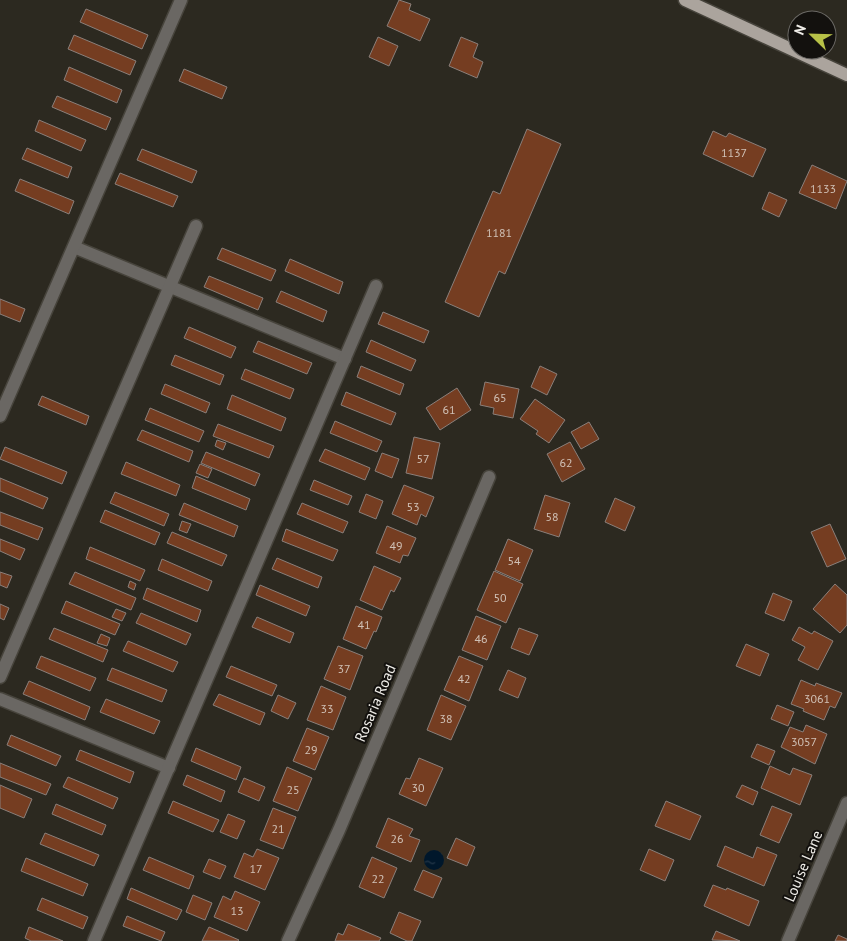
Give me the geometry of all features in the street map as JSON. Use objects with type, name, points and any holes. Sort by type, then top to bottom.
[{"type":"main road","points":[[685,0],[847,74]]},
{"type":"street","points":[[0,416],[181,0]]},
{"type":"street","points":[[0,677],[196,226]]},
{"type":"street","points":[[74,247],[344,359]]},
{"type":"street","points":[[94,941],[376,286]]},
{"type":"street","name":"Rosaria Road","points":[[288,941],[342,821],[489,477]]},
{"type":"street","points":[[0,699],[169,768]]},
{"type":"street","name":"Louise Lane","points":[[788,941],[847,803]]},
{"type":"water","points":[[430,850],[438,850],[444,856],[444,864],[438,870],[430,870],[424,864],[424,856]]},
{"type":"building","points":[[399,0],[411,4],[409,10],[430,19],[420,41],[387,26]]},
{"type":"building","points":[[86,9],[148,35],[142,49],[80,22]]},
{"type":"building","points":[[74,35],[136,61],[130,75],[68,49]]},
{"type":"building","points":[[378,37],[398,46],[389,66],[369,57]]},
{"type":"building","points":[[461,37],[478,44],[473,57],[483,62],[477,78],[449,66]]},
{"type":"building","points":[[69,67],[122,90],[117,103],[64,80]]},
{"type":"building","points":[[184,69],[227,87],[222,99],[179,81]]},
{"type":"building","points":[[57,96],[111,118],[106,130],[52,107]]},
{"type":"building","points":[[39,120],[86,140],[81,151],[35,131]]},
{"type":"building","points":[[527,129],[561,144],[505,274],[499,271],[479,317],[445,302],[493,191],[500,194]]},
{"type":"building","points":[[713,131],[726,137],[729,133],[766,149],[753,177],[703,154]]},
{"type":"building","points":[[27,148],[72,167],[68,178],[22,159]]},
{"type":"building","points":[[142,149],[197,171],[192,183],[137,160]]},
{"type":"building","points":[[812,165],[847,181],[836,209],[799,193]]},
{"type":"building","points":[[120,173],[178,196],[173,207],[115,184]]},
{"type":"building","points":[[20,179],[74,201],[69,214],[15,191]]},
{"type":"building","points":[[769,192],[787,200],[779,217],[762,209]]},
{"type":"building","points":[[222,248],[276,270],[271,281],[217,259]]},
{"type":"building","points":[[290,259],[343,282],[339,294],[285,271]]},
{"type":"building","points":[[209,276],[263,298],[258,310],[204,287]]},
{"type":"building","points":[[281,291],[327,311],[323,322],[276,302]]},
{"type":"building","points":[[0,299],[25,309],[20,322],[0,314]]},
{"type":"building","points":[[383,312],[429,331],[424,343],[378,324]]},
{"type":"building","points":[[189,327],[236,347],[231,358],[184,338]]},
{"type":"building","points":[[371,340],[416,360],[411,371],[366,352]]},
{"type":"building","points":[[258,341],[312,363],[307,374],[253,352]]},
{"type":"building","points":[[175,355],[224,375],[220,385],[171,365]]},
{"type":"building","points":[[361,366],[404,384],[400,395],[357,377]]},
{"type":"building","points":[[540,366],[557,374],[547,395],[531,387]]},
{"type":"building","points":[[245,369],[294,389],[290,399],[241,379]]},
{"type":"building","points":[[485,382],[519,389],[513,418],[493,414],[494,408],[480,405]]},
{"type":"building","points":[[165,384],[210,403],[206,413],[161,394]]},
{"type":"building","points":[[457,388],[471,410],[440,430],[426,408]]},
{"type":"building","points":[[346,392],[396,413],[391,425],[341,405]]},
{"type":"building","points":[[232,395],[286,418],[281,431],[227,409]]},
{"type":"building","points":[[42,396],[89,416],[86,425],[38,405]]},
{"type":"building","points":[[535,399],[565,420],[549,443],[536,434],[538,431],[520,419]]},
{"type":"building","points":[[150,408],[204,431],[199,442],[145,420]]},
{"type":"building","points":[[335,421],[382,441],[377,452],[330,433]]},
{"type":"building","points":[[589,422],[599,439],[581,449],[571,432]]},
{"type":"building","points":[[218,424],[274,446],[269,458],[213,436]]},
{"type":"building","points":[[142,430],[193,451],[189,462],[137,440]]},
{"type":"building","points":[[414,437],[440,443],[432,479],[406,473]]},
{"type":"building","points":[[217,440],[226,443],[223,450],[215,446]]},
{"type":"building","points":[[570,442],[585,469],[562,482],[547,454]]},
{"type":"building","points":[[5,447],[67,472],[62,484],[0,459]]},
{"type":"building","points":[[325,449],[370,468],[365,480],[319,461]]},
{"type":"building","points":[[206,452],[260,474],[255,486],[201,463]]},
{"type":"building","points":[[382,453],[399,459],[392,478],[375,471]]},
{"type":"building","points":[[126,462],[180,485],[176,496],[121,474]]},
{"type":"building","points":[[200,464],[212,469],[208,478],[196,473]]},
{"type":"building","points":[[196,476],[250,499],[246,510],[192,488]]},
{"type":"building","points":[[0,478],[48,498],[43,509],[0,491]]},
{"type":"building","points":[[314,480],[352,496],[348,505],[310,490]]},
{"type":"building","points":[[404,485],[434,497],[426,517],[421,514],[417,525],[392,514]]},
{"type":"building","points":[[115,492],[169,514],[164,526],[110,503]]},
{"type":"building","points":[[366,494],[383,501],[376,519],[359,512]]},
{"type":"building","points":[[545,495],[570,503],[559,537],[534,529]]},
{"type":"building","points":[[615,498],[635,507],[625,531],[605,522]]},
{"type":"building","points":[[184,503],[238,526],[234,537],[179,515]]},
{"type":"building","points":[[302,503],[348,522],[343,533],[297,514]]},
{"type":"building","points":[[105,510],[160,533],[155,545],[100,522]]},
{"type":"building","points":[[0,512],[43,528],[38,540],[0,525]]},
{"type":"building","points":[[182,521],[191,524],[187,533],[179,530]]},
{"type":"building","points":[[830,524],[846,559],[827,567],[811,532]]},
{"type":"building","points":[[387,526],[416,538],[408,556],[403,555],[400,563],[376,553]]},
{"type":"building","points":[[286,529],[338,550],[333,561],[282,541]]},
{"type":"building","points":[[172,532],[227,555],[222,566],[167,543]]},
{"type":"building","points":[[0,539],[25,549],[20,560],[0,551]]},
{"type":"building","points":[[508,539],[533,550],[520,581],[495,570]]},
{"type":"building","points":[[90,547],[145,570],[140,581],[86,559]]},
{"type":"building","points":[[277,558],[322,577],[318,588],[272,569]]},
{"type":"building","points":[[162,559],[212,581],[208,591],[158,570]]},
{"type":"building","points":[[374,566],[401,578],[394,592],[391,590],[382,610],[360,600]]},
{"type":"building","points":[[494,571],[523,584],[506,623],[477,610]]},
{"type":"building","points":[[0,572],[12,576],[7,588],[0,585]]},
{"type":"building","points":[[75,572],[136,598],[131,610],[69,584]]},
{"type":"building","points":[[130,581],[136,584],[134,590],[128,587]]},
{"type":"building","points":[[835,584],[847,595],[847,625],[840,633],[813,609]]},
{"type":"building","points":[[260,585],[310,606],[306,616],[256,595]]},
{"type":"building","points":[[147,588],[201,610],[197,622],[143,599]]},
{"type":"building","points":[[773,593],[792,601],[784,621],[765,613]]},
{"type":"building","points":[[66,601],[120,624],[115,635],[61,613]]},
{"type":"building","points":[[0,604],[9,608],[4,620],[0,618]]},
{"type":"building","points":[[356,606],[382,617],[366,649],[343,639]]},
{"type":"building","points":[[116,609],[126,613],[122,621],[112,617]]},
{"type":"building","points":[[141,613],[191,634],[186,645],[136,623]]},
{"type":"building","points":[[476,616],[501,626],[487,660],[462,650]]},
{"type":"building","points":[[257,617],[294,633],[290,643],[252,627]]},
{"type":"building","points":[[799,627],[812,634],[814,631],[833,641],[818,670],[798,660],[805,647],[792,640]]},
{"type":"building","points":[[54,628],[108,650],[103,662],[49,639]]},
{"type":"building","points":[[519,628],[538,635],[529,655],[511,648]]},
{"type":"building","points":[[101,634],[110,638],[107,646],[97,643]]},
{"type":"building","points":[[128,641],[178,662],[173,672],[123,651]]},
{"type":"building","points":[[746,644],[769,654],[760,676],[736,666]]},
{"type":"building","points":[[338,646],[363,656],[350,690],[324,679]]},
{"type":"building","points":[[41,656],[96,678],[90,691],[36,668]]},
{"type":"building","points":[[459,656],[483,666],[469,701],[444,690]]},
{"type":"building","points":[[231,666],[277,685],[272,696],[226,677]]},
{"type":"building","points":[[112,668],[167,690],[162,702],[107,680]]},
{"type":"building","points":[[508,670],[526,678],[518,698],[499,690]]},
{"type":"building","points":[[801,680],[815,686],[816,683],[842,693],[835,708],[830,706],[824,720],[791,704]]},
{"type":"building","points":[[29,681],[90,707],[85,720],[23,694]]},
{"type":"building","points":[[321,686],[346,697],[333,730],[307,720]]},
{"type":"building","points":[[219,694],[265,713],[260,725],[213,705]]},
{"type":"building","points":[[278,695],[296,703],[288,719],[271,711]]},
{"type":"building","points":[[441,695],[466,706],[451,740],[427,730]]},
{"type":"building","points":[[106,699],[160,721],[154,734],[100,712]]},
{"type":"building","points":[[777,705],[794,712],[788,726],[771,719]]},
{"type":"building","points":[[806,725],[827,734],[815,764],[781,747],[790,727],[803,732]]},
{"type":"building","points":[[307,728],[329,737],[315,770],[293,761]]},
{"type":"building","points":[[11,735],[61,756],[56,766],[7,745]]},
{"type":"building","points":[[757,744],[775,751],[769,765],[751,757]]},
{"type":"building","points":[[196,748],[241,767],[236,780],[191,761]]},
{"type":"building","points":[[80,750],[134,772],[130,783],[76,760]]},
{"type":"building","points":[[419,758],[443,768],[426,806],[399,794],[406,778],[410,779]]},
{"type":"building","points":[[0,763],[51,784],[46,795],[0,777]]},
{"type":"building","points":[[770,766],[790,775],[793,768],[812,775],[800,805],[761,788]]},
{"type":"building","points":[[287,767],[312,778],[298,811],[273,801]]},
{"type":"building","points":[[187,775],[225,791],[221,802],[183,785]]},
{"type":"building","points":[[68,777],[118,798],[113,809],[63,787]]},
{"type":"building","points":[[244,778],[265,787],[259,801],[238,792]]},
{"type":"building","points":[[0,785],[32,799],[24,818],[0,808]]},
{"type":"building","points":[[742,785],[758,792],[753,805],[736,797]]},
{"type":"building","points":[[173,801],[219,820],[213,832],[168,813]]},
{"type":"building","points":[[666,801],[701,816],[690,840],[655,826]]},
{"type":"building","points":[[56,804],[106,825],[102,835],[52,814]]},
{"type":"building","points":[[772,806],[792,814],[779,843],[760,835]]},
{"type":"building","points":[[273,808],[296,817],[283,849],[260,840]]},
{"type":"building","points":[[228,814],[245,821],[237,839],[220,832]]},
{"type":"building","points":[[388,818],[413,829],[409,836],[420,840],[411,862],[376,847]]},
{"type":"building","points":[[45,833],[99,855],[94,866],[40,844]]},
{"type":"building","points":[[456,838],[475,847],[467,866],[447,858]]},
{"type":"building","points":[[725,846],[753,858],[757,847],[777,855],[764,886],[717,866]]},
{"type":"building","points":[[257,849],[279,858],[265,890],[234,877],[244,853],[253,857]]},
{"type":"building","points":[[649,849],[674,860],[665,881],[640,870]]},
{"type":"building","points":[[149,857],[194,876],[189,889],[143,870]]},
{"type":"building","points":[[372,857],[397,868],[384,898],[359,887]]},
{"type":"building","points":[[26,858],[88,884],[83,896],[21,871]]},
{"type":"building","points":[[209,859],[226,866],[220,879],[203,872]]},
{"type":"building","points":[[423,870],[442,878],[433,898],[414,890]]},
{"type":"building","points":[[713,885],[726,890],[727,888],[759,901],[749,926],[704,906]]},
{"type":"building","points":[[131,888],[182,910],[177,920],[127,899]]},
{"type":"building","points":[[235,891],[260,902],[247,931],[214,917],[223,896],[231,900]]},
{"type":"building","points":[[193,895],[212,903],[205,920],[186,912]]},
{"type":"building","points":[[42,898],[88,917],[83,929],[37,910]]},
{"type":"building","points":[[399,912],[421,921],[412,941],[407,941],[390,933]]},
{"type":"building","points":[[127,916],[165,932],[161,941],[123,926]]},
{"type":"building","points":[[348,924],[381,938],[379,941],[335,941],[338,933],[343,935]]},
{"type":"building","points":[[29,927],[63,941],[31,941],[25,938]]},
{"type":"building","points":[[209,927],[239,940],[202,941]]},
{"type":"building","points":[[716,931],[740,941],[712,940]]},
{"type":"building","points":[[838,935],[847,939],[847,941],[835,941]]}]
